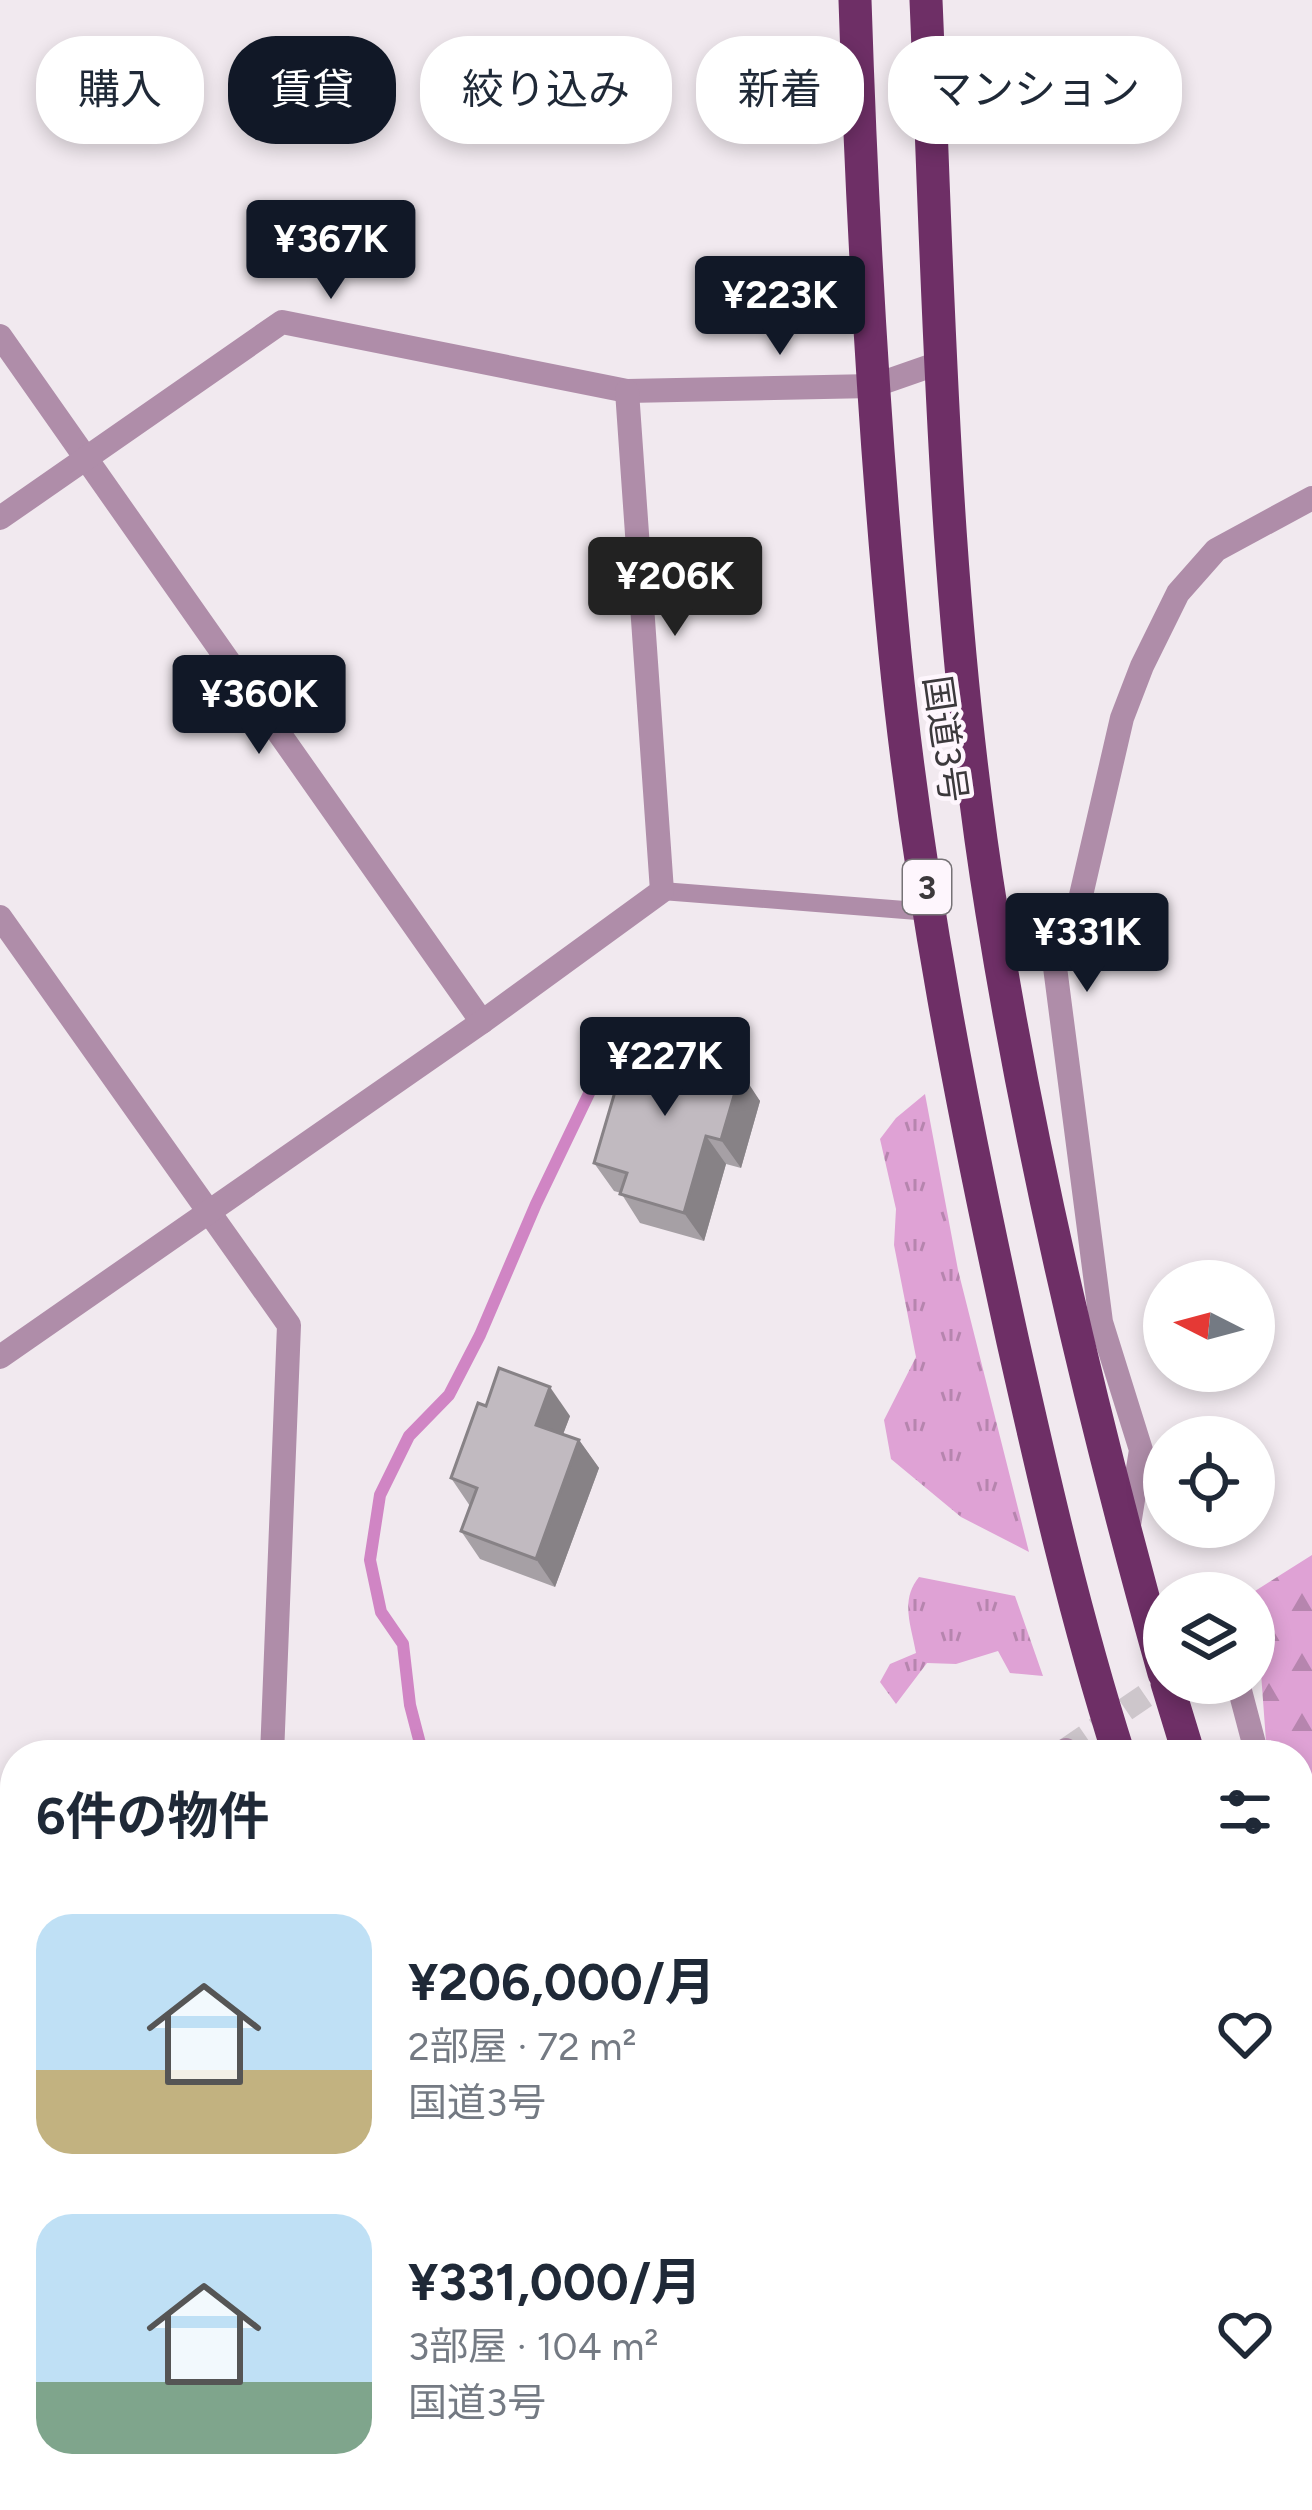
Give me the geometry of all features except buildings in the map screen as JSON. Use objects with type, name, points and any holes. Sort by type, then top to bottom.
[{"type":"highway","name":"国道3号","points":[[855,0],[873,386],[896,656],[930,912],[968,1141],[1066,1564],[1115,1740]]},
{"type":"highway","name":"国道3号","points":[[926,0],[939,363],[960,653],[991,911],[1033,1134],[1143,1600]]},
{"type":"highway","points":[[1173,1704],[1184,1740]]},
{"type":"street","points":[[0,518],[282,322],[627,391],[873,386],[939,363]]},
{"type":"street","points":[[0,336],[482,1022]]},
{"type":"street","points":[[0,1358],[662,891],[627,391]]},
{"type":"street","points":[[1126,1540],[1142,1450],[1101,1322],[1052,944],[1079,904],[1122,718],[1178,593],[1216,550],[1312,498]]},
{"type":"street","points":[[0,917],[289,1325],[273,1740]]},
{"type":"street","points":[[1244,1704],[1253,1740]]},
{"type":"lane","points":[[662,891],[930,912]]},
{"type":"green space","points":[[925,1094],[958,1270],[1029,1552],[961,1517],[891,1459],[884,1420],[916,1357],[894,1245],[896,1209],[880,1139]]},
{"type":"green space","points":[[1312,1555],[1312,1740],[1266,1740],[1263,1704],[1275,1704],[1275,1578]]},
{"type":"green space","points":[[919,1577],[1015,1596],[1043,1676],[1010,1673],[998,1651],[956,1664],[927,1663],[896,1704],[880,1682],[890,1664],[916,1653],[908,1604]]},
{"type":"waterway","points":[[419,1740],[403,1644],[381,1612],[370,1560],[380,1495],[409,1436],[449,1395],[480,1335],[618,1033]]},
{"type":"tunnel","points":[[1081,1740],[1143,1697]]}]
